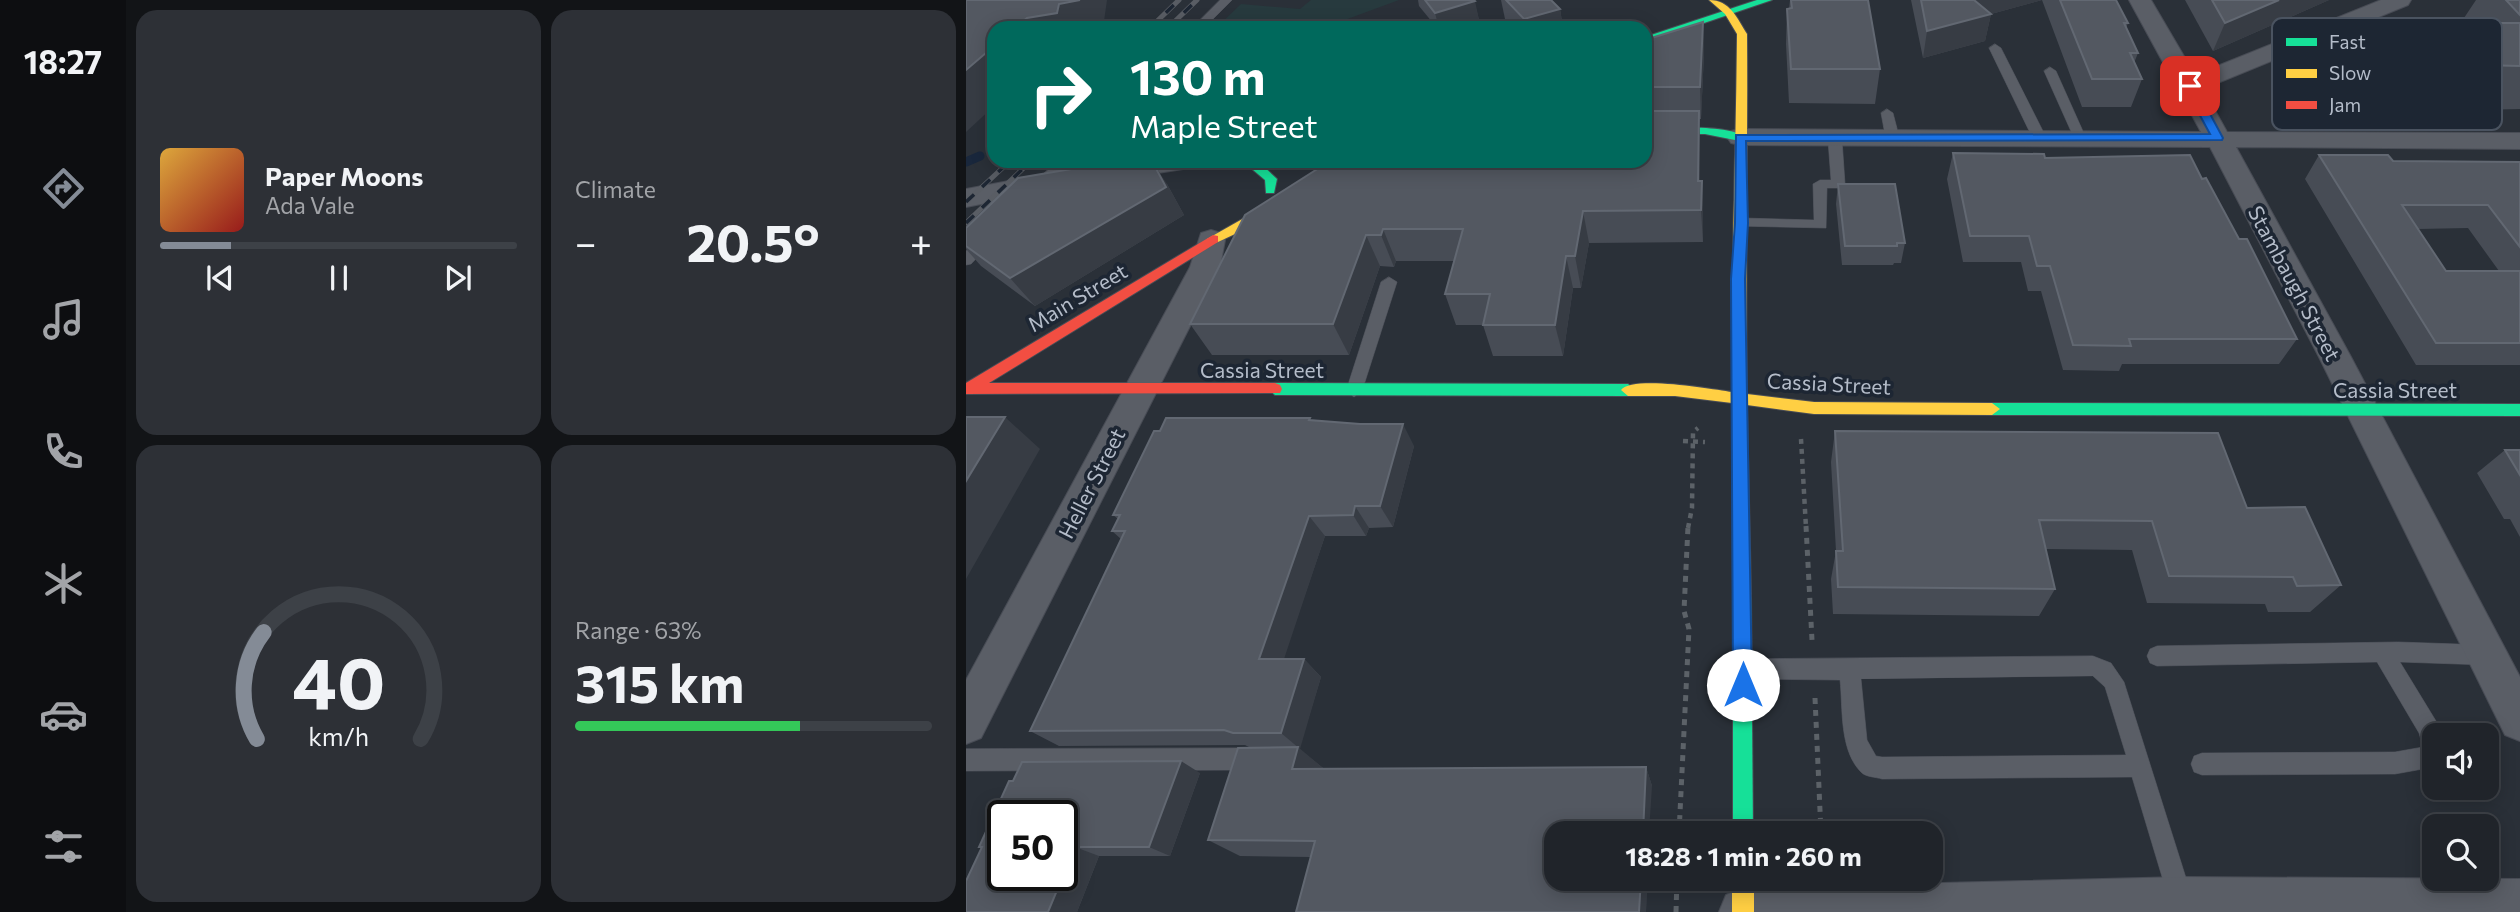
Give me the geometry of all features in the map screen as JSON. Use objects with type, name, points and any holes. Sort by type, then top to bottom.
[{"type":"street","points":[[1714,0],[1729,12],[1742,34],[1742,223],[1738,279],[1743,821]]},
{"type":"street","points":[[1652,38],[1767,0]]},
{"type":"street","name":"Stambaugh Street","points":[[2140,0],[2190,86],[2362,410],[2519,714]]},
{"type":"street","points":[[2356,18],[2400,0]]},
{"type":"street","points":[[2190,86],[2272,52]]},
{"type":"street","points":[[1652,131],[1705,131],[1740,138],[1894,140],[2217,138],[2520,141]]},
{"type":"street","points":[[966,198],[1031,193],[1150,168]]},
{"type":"street","points":[[1258,168],[1272,179],[1270,191]]},
{"type":"street","name":"Main Street","points":[[967,389],[1211,240],[1247,223],[1342,168]]},
{"type":"street","name":"Main Street","points":[[1211,240],[1230,219],[1290,179]]},
{"type":"street","name":"Heller Street","points":[[966,723],[1205,267],[1211,240]]},
{"type":"street","name":"Cassia Street","points":[[967,389],[1675,390],[1814,408],[2520,410]]},
{"type":"street","points":[[1743,891],[1744,912],[2182,901],[2520,903]]},
{"type":"lane","points":[[1205,21],[1226,0]]},
{"type":"lane","points":[[1995,48],[2040,139]]},
{"type":"lane","points":[[2050,71],[2080,138]]},
{"type":"lane","points":[[1887,113],[1894,140]]},
{"type":"lane","points":[[1742,223],[1821,225],[1820,184],[1838,184],[1835,139]]},
{"type":"lane","points":[[1031,193],[1058,168]]},
{"type":"lane","points":[[966,260],[999,227]]},
{"type":"lane","points":[[1354,391],[1389,282]]},
{"type":"lane","points":[[2157,656],[2384,653],[2487,655]]},
{"type":"lane","points":[[2202,764],[2395,763],[2431,757],[2434,747],[2428,728],[2384,653]]},
{"type":"lane","points":[[1743,669],[2093,666],[2104,670],[2114,682],[2182,901]]},
{"type":"lane","points":[[1850,670],[1856,742],[1869,765],[1882,768],[2139,766]]},
{"type":"lane","points":[[966,760],[1245,759]]},
{"type":"path","points":[[1680,821],[1689,629],[1684,611],[1688,517],[1692,508],[1693,432],[1741,399]]},
{"type":"path","points":[[1800,428],[1821,821]]},
{"type":"path","points":[[1683,441],[1709,442]]},
{"type":"path","points":[[1676,912],[1677,891]]},
{"type":"green space","points":[[1311,0],[1399,0],[1342,21],[1223,21],[1241,4],[1300,9]]},
{"type":"building","points":[[966,0],[1080,0],[1059,4],[1057,13],[1023,21],[987,21],[987,52],[966,70]]},
{"type":"building","points":[[1425,0],[1474,0],[1475,1],[1435,13]]},
{"type":"building","points":[[1506,0],[1551,0],[1560,9],[1524,19]]},
{"type":"building","points":[[1791,0],[1868,0],[1880,69],[1791,69],[1787,9],[1792,8]]},
{"type":"building","points":[[1921,0],[1974,0],[1991,14],[1927,31]]},
{"type":"building","points":[[2060,0],[2116,0],[2128,23],[2124,23],[2138,53],[2130,53],[2142,79],[2092,79]]},
{"type":"building","points":[[2212,0],[2279,0],[2225,23]]},
{"type":"building","points":[[2506,0],[2520,0],[2520,15]]},
{"type":"building","points":[[1703,22],[1700,87],[1652,87],[1652,38]]},
{"type":"building","points":[[2502,23],[2520,23],[2520,66],[2502,66]]},
{"type":"building","points":[[1652,111],[1699,111],[1698,181],[1702,181],[1701,210],[1583,211],[1575,256],[1566,256],[1555,325],[1483,325],[1490,294],[1445,294],[1463,229],[1383,229],[1381,235],[1366,235],[1333,324],[1190,324],[1245,215],[1319,168],[1652,168]]},
{"type":"building","points":[[1953,153],[2044,154],[2045,158],[2190,155],[2202,179],[2206,178],[2239,239],[2247,239],[2297,339],[2129,339],[2131,346],[2073,345],[2050,266],[2037,266],[2029,236],[1970,236]]},
{"type":"building","points":[[2319,155],[2388,155],[2393,161],[2520,162],[2520,247],[2488,205],[2402,205],[2446,271],[2520,271],[2520,343],[2436,343]]},
{"type":"building","points":[[1077,168],[1156,168],[1166,187],[1010,278],[966,246],[966,228],[1018,178]]},
{"type":"building","points":[[1838,184],[1895,184],[1905,243],[1897,243],[1897,246],[1845,246]]},
{"type":"building","points":[[966,417],[1005,417],[966,481]]},
{"type":"building","points":[[1166,418],[1310,418],[1309,420],[1360,424],[1403,424],[1380,506],[1355,506],[1353,515],[1309,516],[1259,659],[1304,659],[1281,733],[1233,733],[1224,730],[1030,731],[1125,531],[1112,531],[1120,515],[1113,515],[1154,431],[1160,431]]},
{"type":"building","points":[[1835,431],[2218,433],[2247,508],[2305,507],[2341,585],[2297,586],[2293,577],[2169,576],[2152,521],[2039,520],[2055,589],[1838,587],[1836,551],[1843,551]]},
{"type":"building","points":[[2505,450],[2520,450],[2520,475]]},
{"type":"building","points":[[1298,747],[1292,769],[1646,767],[1644,821],[1544,821],[1544,891],[1640,891],[1639,912],[1296,912],[1315,841],[1208,840],[1238,748]]},
{"type":"building","points":[[1181,761],[1149,847],[1078,847],[1078,800],[1000,800],[1009,781],[1013,781],[1022,762]]},
{"type":"building","points":[[987,829],[987,891],[1057,891],[1048,912],[966,912],[966,881],[982,847],[979,847]]},
{"type":"waterway","points":[[966,162],[980,156]]},
{"type":"railway","points":[[1157,21],[1179,0]]},
{"type":"railway","points":[[1175,21],[1197,0]]},
{"type":"railway","points":[[966,202],[1002,168]]},
{"type":"railway","points":[[966,223],[1024,168]]},
{"type":"traffic: fast","points":[[1652,38],[1767,0]]},
{"type":"traffic: fast","points":[[1652,131],[1705,131],[1740,137]]},
{"type":"traffic: fast","points":[[1258,168],[1271,179],[1270,190]]},
{"type":"traffic: fast","points":[[1275,389],[1628,390]]},
{"type":"traffic: fast","points":[[1992,409],[2520,410]]},
{"type":"traffic: fast","points":[[1742,594],[1743,821]]},
{"type":"traffic: slow","points":[[1714,0],[1729,12],[1742,34],[1742,223],[1738,279],[1742,594]]},
{"type":"traffic: slow","points":[[1213,239],[1247,223],[1342,168]]},
{"type":"traffic: slow","points":[[1628,390],[1675,390],[1814,408],[1992,409]]},
{"type":"traffic: slow","points":[[1743,891],[1743,912]]},
{"type":"traffic: jam","points":[[968,389],[1213,239]]},
{"type":"traffic: jam","points":[[968,389],[1275,389]]},
{"type":"route","points":[[1743,685],[1738,279],[1742,223],[1740,138],[2217,138],[2190,86]]}]
